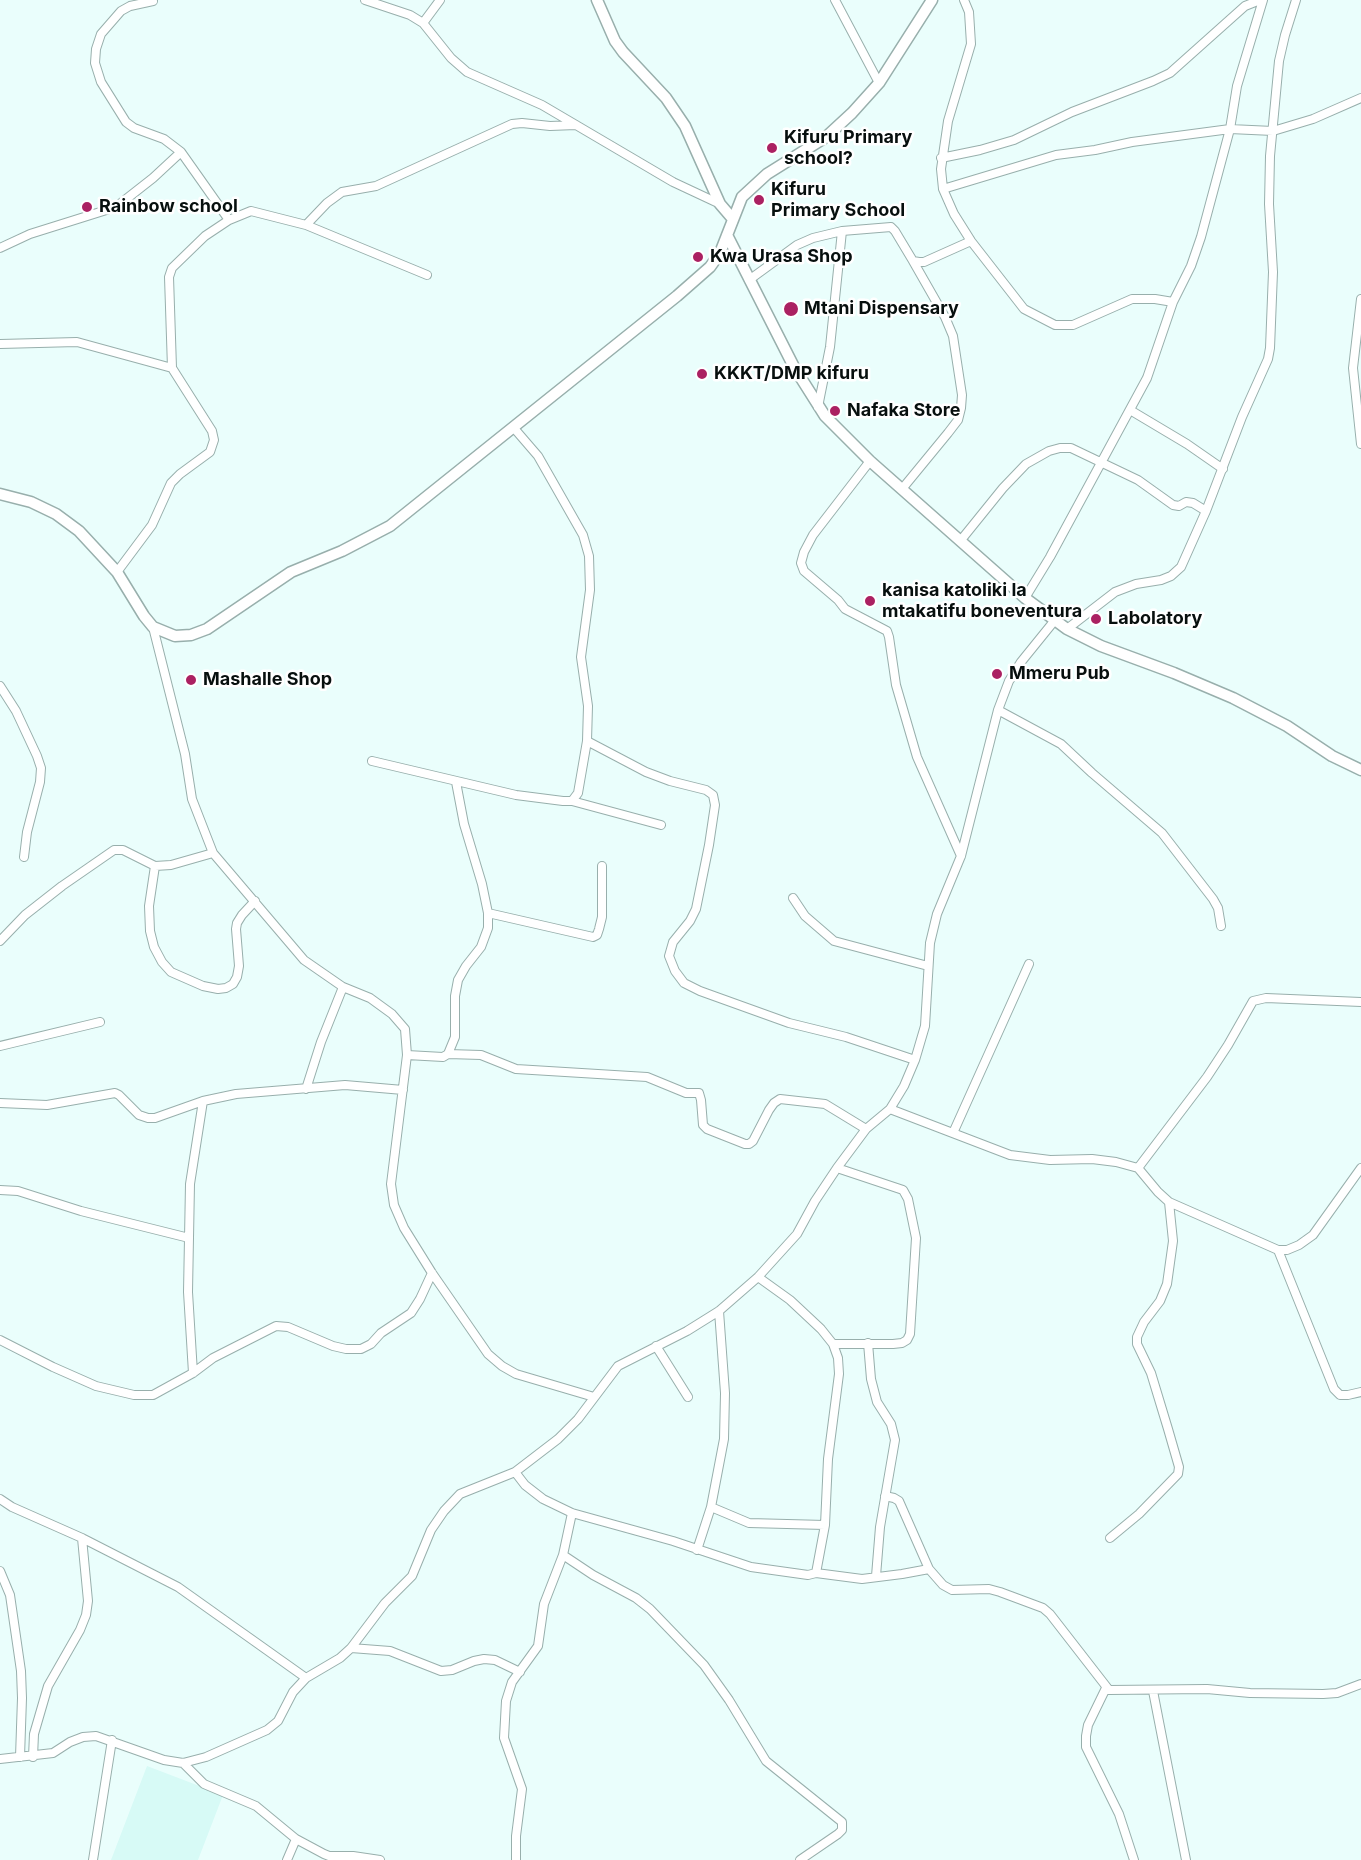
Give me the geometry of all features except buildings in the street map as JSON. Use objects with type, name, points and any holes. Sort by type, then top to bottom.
[{"type":"street","points":[[365,0],[410,15],[423,23],[451,58],[467,72],[542,105],[673,182],[720,204]]},
{"type":"street","points":[[423,23],[440,0]]},
{"type":"street","points":[[597,0],[615,41],[666,98],[685,126],[720,204],[732,218]]},
{"type":"street","points":[[835,0],[879,83]]},
{"type":"street","points":[[153,627],[175,636],[191,635],[207,630],[291,572],[342,551],[390,526],[677,296],[710,267],[720,253],[742,197],[767,174],[826,137],[852,114],[879,83],[932,0]]},
{"type":"street","points":[[964,0],[969,12],[971,44],[948,121],[941,158],[944,189],[954,214],[971,241],[1024,309],[1055,325],[1073,326],[1132,300],[1155,299],[1173,302]]},
{"type":"street","points":[[941,158],[1014,140],[1072,112],[1154,81],[1170,73],[1245,6],[1262,0]]},
{"type":"street","points":[[1025,598],[1050,557],[1147,378],[1173,302],[1194,258],[1230,129],[1237,86],[1262,0]]},
{"type":"street","points":[[1067,629],[1115,592],[1171,576],[1181,567],[1268,359],[1273,272],[1269,180],[1280,61],[1296,0]]},
{"type":"street","points":[[153,1],[130,6],[121,11],[101,34],[96,49],[95,63],[101,81],[126,122],[134,128],[164,139],[181,152],[229,220]]},
{"type":"street","points":[[944,189],[1056,155],[1095,150],[1132,141],[1230,129],[1273,131],[1301,123],[1361,98]]},
{"type":"street","points":[[306,225],[327,203],[342,192],[376,186],[512,124],[577,125]]},
{"type":"street","points":[[0,248],[30,234],[116,207],[181,152]]},
{"type":"street","points":[[117,572],[152,525],[171,483],[203,459],[213,446],[212,431],[172,368],[169,277],[172,268],[205,236],[229,220],[251,211],[306,225],[427,275]]},
{"type":"street","points":[[749,280],[797,245],[813,237],[842,231],[891,227],[895,231],[945,316],[953,336],[962,395],[957,420],[902,489]]},
{"type":"street","points":[[818,407],[830,347],[842,231]]},
{"type":"street","points":[[727,235],[794,367],[818,407],[850,443],[1025,598],[1067,629],[1101,646],[1174,673],[1233,699],[1287,726],[1324,751],[1361,770]]},
{"type":"street","points":[[913,261],[924,262],[971,241]]},
{"type":"street","points":[[1361,299],[1353,368],[1361,444]]},
{"type":"street","points":[[0,344],[76,342],[172,368]]},
{"type":"street","points":[[1130,410],[1187,444],[1223,469]]},
{"type":"street","points":[[513,427],[538,456],[587,543],[590,590],[581,657],[588,706],[587,741],[578,793],[572,801]]},
{"type":"street","points":[[961,540],[1003,488],[1026,465],[1049,451],[1071,448],[1138,480],[1173,505],[1193,503],[1206,511]]},
{"type":"street","points":[[870,461],[813,535],[801,562],[804,571],[838,600],[845,609],[887,631],[896,685],[917,757],[961,856]]},
{"type":"street","points":[[0,494],[31,502],[56,514],[79,531],[117,572],[153,627],[185,754],[192,799],[213,852],[304,960],[343,987],[370,998],[392,1014],[405,1029],[407,1054],[391,1184],[394,1206],[404,1228],[432,1273],[488,1354],[502,1366],[516,1374],[594,1397]]},
{"type":"street","points":[[0,1759],[53,1753],[70,1742],[83,1737],[96,1736],[164,1761],[183,1762],[206,1757],[267,1730],[278,1720],[293,1692],[306,1678],[340,1658],[351,1648],[385,1603],[412,1576],[431,1530],[460,1494],[514,1472],[558,1438],[578,1419],[618,1366],[687,1331],[719,1311],[758,1277],[797,1234],[837,1168],[866,1129],[890,1109],[904,1086],[925,1026],[928,966],[937,914],[961,856],[998,710],[1009,681],[1021,662],[1055,620]]},
{"type":"street","points":[[0,686],[16,711],[38,756],[41,768],[24,857]]},
{"type":"street","points":[[998,710],[1061,744],[1162,833],[1214,899],[1221,926]]},
{"type":"street","points":[[587,741],[646,772],[706,790],[713,795],[715,805],[696,909],[690,921],[673,942],[669,956],[675,971],[684,983],[789,1023],[846,1036],[915,1060]]},
{"type":"street","points":[[372,761],[516,795],[572,801],[661,825]]},
{"type":"street","points":[[448,1054],[455,1037],[455,996],[458,980],[465,966],[485,939],[488,913],[464,824],[456,782]]},
{"type":"street","points":[[0,941],[25,915],[114,850],[123,850],[155,866],[171,865],[213,852]]},
{"type":"street","points":[[155,866],[149,906],[150,931],[154,947],[162,962],[171,972],[203,986],[226,988],[237,977],[239,966],[237,923],[255,901]]},
{"type":"street","points":[[488,913],[593,937],[597,934],[602,917],[602,866]]},
{"type":"street","points":[[793,898],[805,916],[834,941],[928,966]]},
{"type":"street","points":[[953,1133],[1029,964]]},
{"type":"street","points":[[306,1089],[321,1042],[343,987]]},
{"type":"street","points":[[1138,1168],[1207,1077],[1253,1001],[1266,998],[1361,1002]]},
{"type":"street","points":[[0,1046],[100,1022]]},
{"type":"street","points":[[407,1054],[443,1057],[448,1054],[481,1055],[516,1069],[647,1077],[686,1093],[699,1094],[703,1125],[707,1129],[749,1144],[753,1141],[769,1110],[780,1099],[825,1104],[866,1129]]},
{"type":"street","points":[[0,1103],[47,1105],[115,1093],[120,1095],[139,1115],[155,1118],[203,1101],[236,1094],[345,1085],[403,1090]]},
{"type":"street","points":[[194,1373],[188,1292],[190,1184],[203,1101]]},
{"type":"street","points":[[890,1109],[1010,1155],[1050,1160],[1092,1159],[1138,1168],[1169,1202],[1278,1250],[1287,1250],[1299,1245],[1313,1235],[1361,1168]]},
{"type":"street","points":[[833,1344],[902,1343],[907,1340],[910,1334],[916,1238],[913,1215],[903,1190],[837,1168]]},
{"type":"street","points":[[0,1190],[18,1191],[81,1211],[189,1238]]},
{"type":"street","points":[[1110,1538],[1139,1514],[1178,1474],[1179,1467],[1151,1373],[1137,1344],[1137,1337],[1144,1322],[1160,1301],[1167,1284],[1173,1241],[1169,1202]]},
{"type":"street","points":[[1278,1250],[1334,1389],[1340,1395],[1361,1392]]},
{"type":"street","points":[[0,1340],[96,1386],[134,1395],[153,1395],[194,1373],[213,1358],[276,1326],[288,1327],[333,1346],[361,1349],[411,1313],[432,1273]]},
{"type":"street","points":[[758,1277],[789,1300],[821,1329],[833,1344],[838,1358],[839,1374],[828,1459],[825,1525],[816,1573]]},
{"type":"street","points":[[697,1550],[711,1507],[724,1439],[725,1393],[719,1311]]},
{"type":"street","points":[[868,1343],[871,1379],[877,1402],[891,1424],[895,1440],[885,1496],[876,1576]]},
{"type":"street","points":[[656,1346],[688,1397]]},
{"type":"street","points":[[514,1472],[525,1485],[543,1499],[572,1513],[751,1567],[808,1575],[816,1573],[862,1579],[929,1569]]},
{"type":"street","points":[[885,1496],[899,1501],[929,1569],[943,1585],[952,1590],[989,1589],[1043,1608],[1106,1688],[1114,1691],[1208,1689],[1250,1694],[1323,1694],[1337,1693],[1361,1684]]},
{"type":"street","points":[[0,1499],[12,1507],[82,1538],[178,1587],[306,1678]]},
{"type":"street","points":[[711,1507],[746,1522],[825,1525]]},
{"type":"street","points":[[516,1860],[516,1836],[522,1788],[504,1738],[506,1701],[512,1682],[538,1646],[544,1604],[563,1555],[572,1513]]},
{"type":"street","points":[[33,1757],[34,1734],[48,1686],[86,1615],[88,1601],[82,1538]]},
{"type":"street","points":[[563,1555],[593,1575],[636,1598],[650,1609],[704,1665],[729,1700],[766,1761],[843,1822],[842,1830],[838,1834],[800,1860]]},
{"type":"street","points":[[0,1571],[10,1595],[21,1671],[20,1756]]},
{"type":"street","points":[[351,1648],[390,1651],[441,1671],[452,1670],[484,1659],[495,1660],[520,1672]]},
{"type":"street","points":[[1106,1688],[1088,1725],[1086,1747],[1119,1814],[1134,1860]]},
{"type":"street","points":[[1153,1691],[1185,1860]]},
{"type":"street","points":[[93,1860],[112,1740]]},
{"type":"street","points":[[183,1762],[204,1784],[256,1806],[296,1839],[329,1856],[353,1856],[380,1860]]},
{"type":"street","points":[[287,1860],[296,1839]]},
{"type":"shaded area","points":[[147,1766],[223,1795],[198,1860],[111,1860]]},
{"type":"place","name":"Kifuru Primary school?","points":[[772,148]]},
{"type":"place","name":"Kifuru Primary School","points":[[759,200]]},
{"type":"place","name":"Rainbow school","points":[[87,207]]},
{"type":"place","name":"Kwa Urasa Shop","points":[[698,257]]},
{"type":"place","name":"Mtani Dispensary","points":[[791,309]]},
{"type":"place","name":"KKKT/DMP kifuru","points":[[702,374]]},
{"type":"place","name":"Nafaka Store","points":[[835,411]]},
{"type":"place","name":"kanisa katoliki la mtakatifu boneventura","points":[[870,601]]},
{"type":"place","name":"Labolatory","points":[[1096,619]]},
{"type":"place","name":"Mmeru Pub","points":[[997,674]]},
{"type":"place","name":"Mashalle Shop","points":[[191,680]]}]
